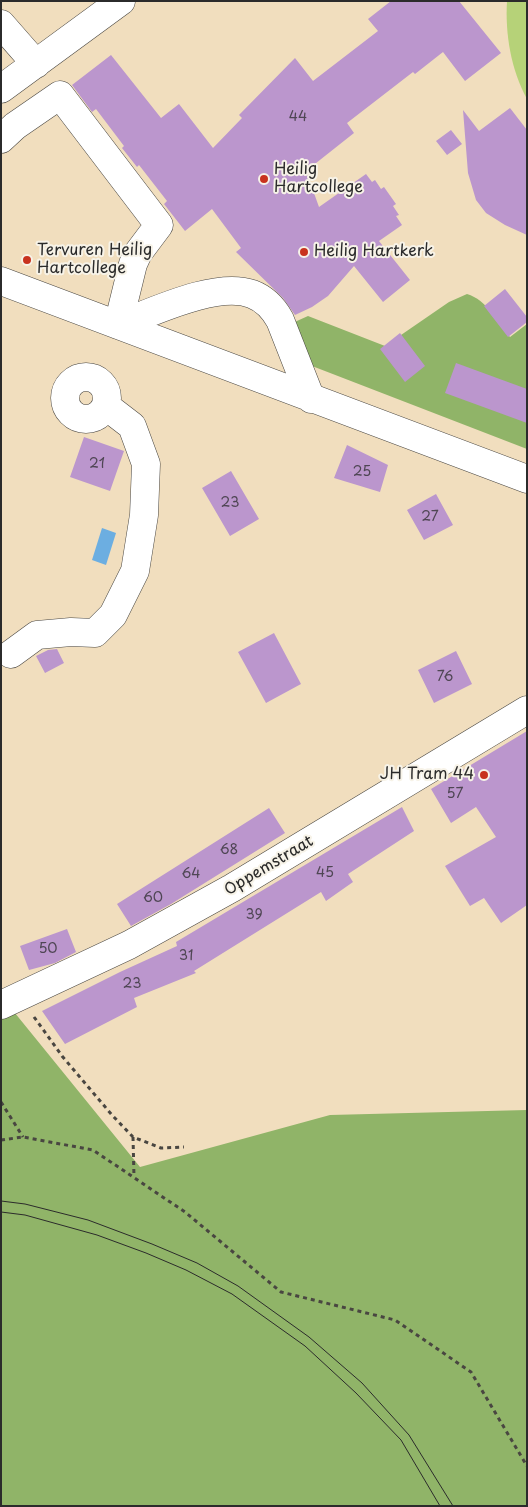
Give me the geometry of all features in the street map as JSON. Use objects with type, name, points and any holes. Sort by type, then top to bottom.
[{"type":"street","points":[[1,89],[121,1]]},
{"type":"street","points":[[1,24],[36,64]]},
{"type":"street","points":[[1,139],[15,126],[60,95],[159,225],[138,253],[118,325]]},
{"type":"street","points":[[1,281],[527,479]]},
{"type":"street","points":[[118,325],[187,299],[206,294],[232,292],[253,294],[264,300],[274,310],[280,320],[311,399]]},
{"type":"street","points":[[11,654],[37,635],[71,632],[95,633],[113,615],[135,571],[144,515],[146,464],[132,426],[106,406]]},
{"type":"street","name":"Oppemstraat","points":[[10,1001],[129,945],[232,888],[527,710]]},
{"type":"path","points":[[10,1001],[62,1056],[133,1137],[162,1148],[184,1146]]},
{"type":"path","points":[[1,1102],[23,1137]]},
{"type":"path","points":[[1,1140],[23,1137],[93,1150],[185,1212],[281,1292],[394,1320],[471,1372],[527,1466]]},
{"type":"path","points":[[133,1137],[134,1178]]},
{"type":"green space","points":[[507,1],[527,1],[527,99],[521,88],[510,51]]},
{"type":"green space","points":[[467,294],[486,306],[510,337],[527,324],[527,449],[312,366],[288,325],[308,316],[385,346],[449,302]]},
{"type":"green space","points":[[6,1002],[140,1167],[330,1115],[527,1110],[527,1506],[1,1506],[1,1005]]},
{"type":"water","points":[[102,528],[116,533],[106,565],[92,560]]},
{"type":"building","points":[[391,1],[459,1],[501,53],[465,81],[443,52],[415,74],[413,72],[347,123],[354,133],[306,171],[319,207],[366,174],[372,182],[375,180],[381,189],[384,187],[396,204],[393,206],[399,215],[396,216],[402,225],[379,241],[410,280],[383,302],[354,266],[328,296],[312,307],[295,315],[283,298],[236,252],[241,248],[212,209],[185,231],[164,204],[167,201],[139,165],[137,167],[122,148],[124,146],[96,109],[92,112],[72,85],[111,55],[161,118],[179,104],[213,148],[242,118],[239,115],[295,58],[313,81],[378,31],[368,19]]},
{"type":"building","points":[[510,108],[527,130],[527,235],[505,225],[486,213],[476,200],[468,173],[463,110],[479,131]]},
{"type":"building","points":[[451,130],[462,144],[447,155],[436,141]]},
{"type":"building","points":[[505,289],[527,317],[527,322],[508,337],[484,306]]},
{"type":"building","points":[[400,333],[425,366],[405,382],[380,349]]},
{"type":"building","points":[[456,363],[527,389],[527,423],[445,393]]},
{"type":"building","points":[[84,437],[124,451],[110,491],[70,477]]},
{"type":"building","points":[[347,445],[388,465],[380,492],[334,478]]},
{"type":"building","points":[[231,471],[259,519],[230,536],[202,488]]},
{"type":"building","points":[[436,494],[453,525],[424,540],[407,510]]},
{"type":"building","points":[[274,633],[301,684],[266,703],[238,652]]},
{"type":"building","points":[[57,649],[64,663],[45,673],[36,656],[48,650]]},
{"type":"building","points":[[456,651],[472,684],[434,703],[418,670]]},
{"type":"building","points":[[527,731],[527,905],[501,923],[484,898],[470,906],[445,866],[496,837],[476,807],[451,823],[431,789]]},
{"type":"building","points":[[402,807],[414,831],[348,874],[353,882],[326,901],[321,892],[194,971],[196,973],[134,998],[137,1007],[65,1044],[42,1011],[177,946],[176,942]]},
{"type":"building","points":[[269,808],[285,833],[171,904],[131,926],[117,904]]},
{"type":"building","points":[[67,929],[76,952],[55,963],[29,970],[20,946]]},
{"type":"tram line","points":[[1,1201],[25,1204],[88,1220],[197,1263],[238,1286],[309,1337],[362,1383],[409,1435],[453,1506]]},
{"type":"tram line","points":[[1,1212],[25,1215],[97,1235],[186,1270],[232,1294],[305,1346],[356,1393],[401,1440],[440,1506]]},
{"type":"place","name":"Heilig Hartcollege","points":[[264,179]]},
{"type":"place","name":"Heilig Hartkerk","points":[[304,252]]},
{"type":"place","name":"Tervuren Heilig Hartcollege","points":[[27,260]]},
{"type":"place","name":"JH Tram 44","points":[[484,775]]}]
